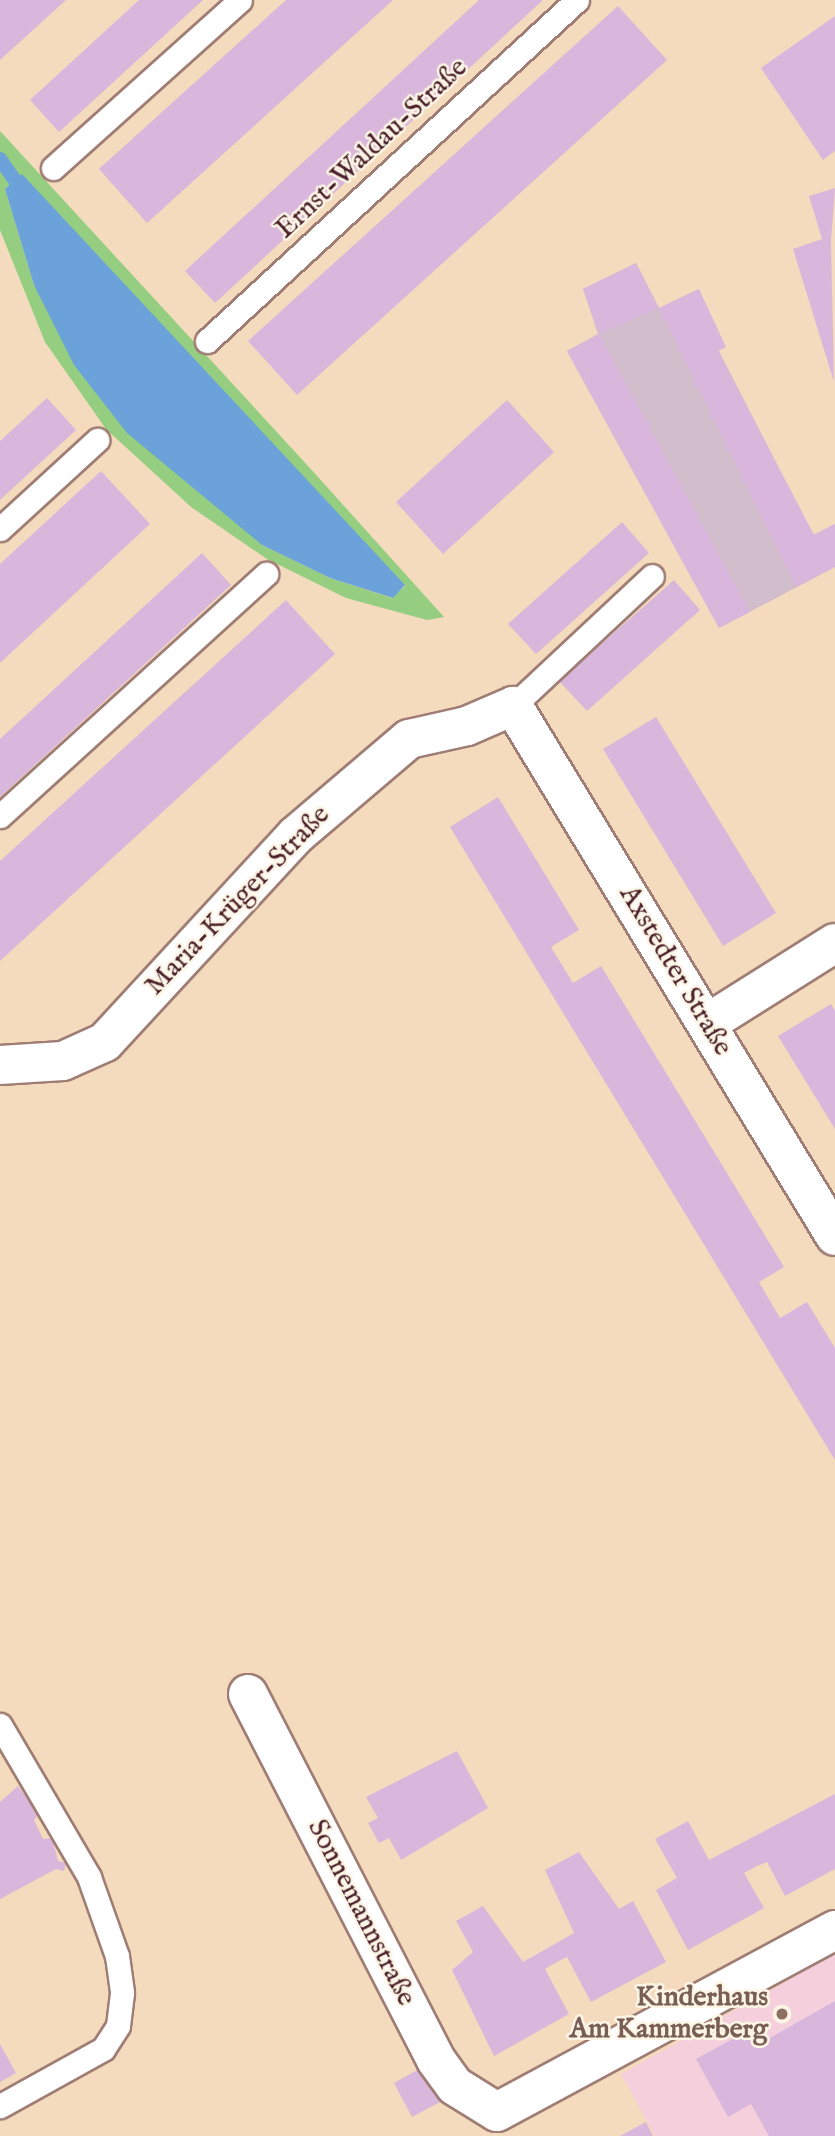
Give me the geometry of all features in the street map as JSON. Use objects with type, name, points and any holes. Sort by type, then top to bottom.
[{"type":"street","name":"Axstedter Straße","points":[[513,706],[835,1236]]},
{"type":"street","name":"Maria-Krüger-Straße","points":[[0,1065],[62,1061],[105,1042],[295,836],[409,739],[467,726],[513,706]]},
{"type":"street","points":[[708,1023],[835,943]]},
{"type":"street","name":"Sonnemannstraße","points":[[248,1694],[436,2060],[455,2086],[498,2112],[835,1930]]},
{"type":"lane","points":[[53,168],[240,0]]},
{"type":"lane","name":"Ernst-Waldau-Straße","points":[[207,341],[577,0]]},
{"type":"lane","points":[[0,529],[97,440]]},
{"type":"lane","points":[[0,816],[266,574]]},
{"type":"lane","points":[[513,706],[652,576]]},
{"type":"lane","points":[[0,1725],[89,1877],[117,1956],[122,1993],[118,2026],[103,2049],[0,2106]]},
{"type":"shaded area","points":[[636,263],[659,308],[699,289],[719,351],[813,535],[835,524],[835,567],[719,628],[567,351],[598,334],[583,289]]},
{"type":"shaded area","name":"Kinderhaus Am Kammerberg","points":[[835,1954],[835,2136],[655,2136],[621,2074]]},
{"type":"green space","points":[[0,131],[444,617],[427,620],[346,598],[267,559],[191,507],[106,429],[45,342],[0,230]],"holes":[[[22,175],[405,586],[392,598],[330,578],[262,545],[34,285],[5,189]]]},
{"type":"water","points":[[22,174],[405,585],[393,598],[330,578],[262,545],[127,433],[74,365],[34,285],[5,189]]},
{"type":"building","points":[[0,0],[66,0],[0,60]]},
{"type":"building","points":[[139,0],[203,0],[59,132],[30,100]]},
{"type":"building","points":[[286,0],[393,0],[147,223],[99,169]]},
{"type":"building","points":[[479,0],[543,0],[215,303],[185,271]]},
{"type":"building","points":[[618,6],[667,60],[297,395],[248,341]]},
{"type":"building","points":[[835,16],[835,151],[823,160],[761,68]]},
{"type":"building","points":[[835,188],[831,241],[834,382],[793,249],[822,239],[809,196]]},
{"type":"building","points":[[636,263],[659,308],[599,334],[583,289]]},
{"type":"building","points":[[699,289],[726,347],[718,351],[814,535],[835,524],[835,567],[796,587],[659,308]]},
{"type":"building","points":[[599,334],[750,612],[719,628],[567,351]]},
{"type":"building","points":[[47,398],[76,430],[0,500],[0,441]]},
{"type":"building","points":[[507,400],[554,452],[443,554],[396,502]]},
{"type":"building","points":[[101,471],[150,524],[0,663],[0,564]]},
{"type":"building","points":[[622,522],[649,553],[536,654],[508,624]]},
{"type":"building","points":[[202,553],[231,585],[0,797],[0,739]]},
{"type":"building","points":[[674,580],[700,610],[587,711],[559,681]]},
{"type":"building","points":[[286,600],[335,654],[0,961],[0,861]]},
{"type":"building","points":[[656,717],[776,913],[723,946],[603,749]]},
{"type":"building","points":[[498,797],[579,930],[551,947],[573,983],[601,966],[784,1267],[759,1282],[780,1318],[807,1302],[835,1348],[835,1460],[450,827]]},
{"type":"building","points":[[831,1004],[835,1011],[835,1129],[778,1036]]},
{"type":"building","points":[[457,1751],[488,1808],[401,1860],[389,1838],[379,1843],[368,1823],[378,1818],[366,1797]]},
{"type":"building","points":[[18,1786],[39,1814],[34,1820],[43,1839],[52,1838],[58,1861],[66,1863],[64,1871],[56,1869],[0,1899],[0,1802]]},
{"type":"building","points":[[835,1794],[835,1869],[785,1896],[767,1862],[744,1873],[764,1908],[688,1950],[656,1890],[677,1878],[655,1839],[688,1821],[709,1860]]},
{"type":"building","points":[[579,1852],[619,1909],[633,1901],[666,1962],[591,2002],[567,1957],[555,1963],[545,1969],[569,2014],[494,2056],[452,1970],[473,1952],[456,1921],[483,1906],[523,1962],[574,1933],[545,1870]]},
{"type":"building","points":[[835,2001],[835,2136],[769,2136],[751,2104],[728,2117],[696,2059],[760,2024],[768,2039]]},
{"type":"building","points":[[0,2044],[16,2073],[0,2082]]},
{"type":"building","points":[[421,2068],[440,2102],[412,2117],[394,2083]]},
{"type":"building","points":[[646,2122],[653,2136],[620,2136]]},
{"type":"waterway","points":[[0,159],[25,195]]},
{"type":"place","name":"Kinderhaus Am Kammerberg","points":[[782,2014]]}]
